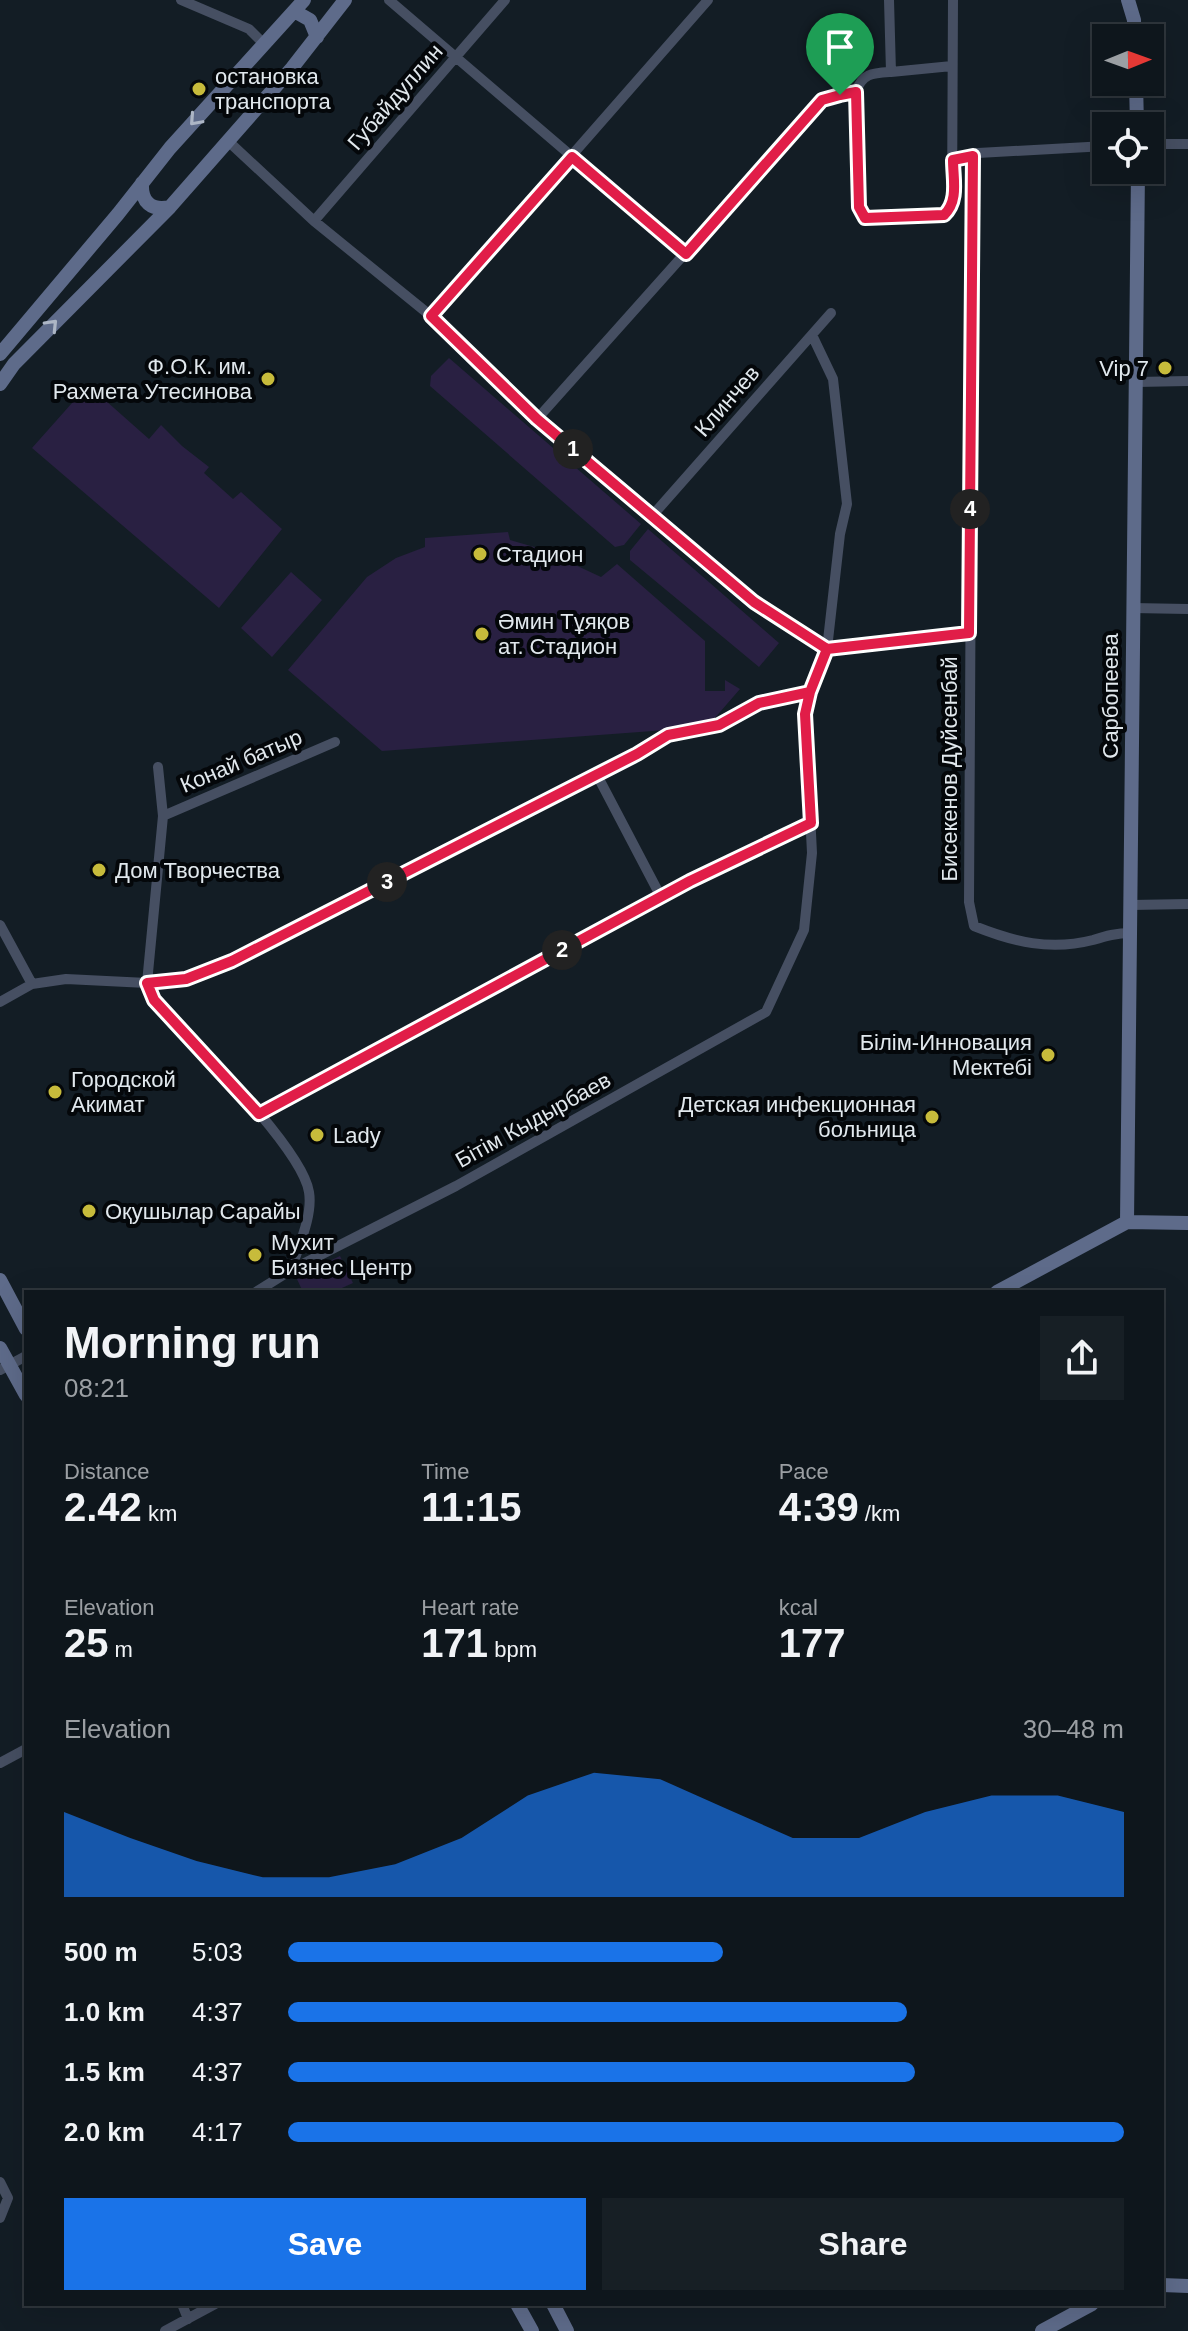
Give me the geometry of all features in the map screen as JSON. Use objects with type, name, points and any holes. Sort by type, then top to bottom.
[{"type":"street","points":[[181,0],[249,29],[264,44]]},
{"type":"street","points":[[0,384],[14,364],[170,207],[317,37],[345,0]]},
{"type":"street","points":[[389,0],[686,254]]},
{"type":"street","name":"Губайдуллин","points":[[314,221],[505,0]]},
{"type":"street","points":[[431,316],[708,0]]},
{"type":"street","points":[[889,0],[891,72]]},
{"type":"street","points":[[952,66],[869,73],[859,81],[856,92],[859,207],[865,218],[944,215],[952,207],[953,0]]},
{"type":"street","points":[[1128,0],[1134,24]]},
{"type":"street","points":[[0,354],[170,148],[299,6],[310,20],[317,37]]},
{"type":"street","points":[[537,419],[822,100],[856,92]]},
{"type":"street","points":[[228,141],[314,221],[431,316],[537,419],[754,602],[827,649],[969,633]]},
{"type":"street","points":[[1164,144],[1188,144]]},
{"type":"street","points":[[953,160],[978,153],[1092,147]]},
{"type":"street","name":"Бисекенов Дуйсенбай","points":[[973,156],[969,902],[974,926],[1040,946],[1092,940],[1111,933],[1131,933]]},
{"type":"street","points":[[142,183],[148,205],[158,209],[170,207]]},
{"type":"street","name":"Сарбопеева","points":[[1127,1222],[1138,184]]},
{"type":"street","name":"Клинчев","points":[[652,516],[831,313]]},
{"type":"street","name":"Бiтiм Кыдырбаев","points":[[259,1290],[291,1270],[456,1186],[766,1012],[804,930],[812,853],[805,714],[827,649],[840,534],[847,504],[833,379],[812,335]]},
{"type":"street","points":[[1137,382],[1188,381]]},
{"type":"street","points":[[1132,608],[1188,609]]},
{"type":"street","points":[[0,1002],[32,984],[66,979],[147,983],[186,979],[232,961],[597,775],[668,735],[719,725],[759,703],[810,692]]},
{"type":"street","name":"Конай батыр","points":[[163,816],[335,742]]},
{"type":"street","points":[[158,767],[163,816],[147,983],[154,1000],[259,1114],[300,1166],[309,1193],[306,1222],[291,1270]]},
{"type":"street","points":[[597,775],[661,897]]},
{"type":"street","points":[[259,1114],[661,897],[811,823]]},
{"type":"street","points":[[1131,905],[1188,904]]},
{"type":"street","points":[[0,925],[32,984]]},
{"type":"street","points":[[1001,1290],[1127,1222],[1188,1223]]},
{"type":"street","points":[[0,1280],[24,1325]]},
{"type":"street","points":[[0,1348],[5,1367],[24,1392]]},
{"type":"street","points":[[5,1367],[24,1357]]},
{"type":"street","points":[[0,1763],[24,1750]]},
{"type":"street","points":[[0,2182],[8,2198],[0,2218]]},
{"type":"street","points":[[1164,2285],[1188,2286]]},
{"type":"street","points":[[183,2306],[188,2319]]},
{"type":"street","points":[[165,2331],[211,2306]]},
{"type":"street","points":[[518,2306],[532,2331]]},
{"type":"street","points":[[554,2306],[567,2331]]},
{"type":"street","points":[[1042,2331],[1088,2306]]},
{"type":"shaded area","points":[[449,358],[641,524],[624,545],[615,547],[430,386],[431,376]]},
{"type":"shaded area","points":[[88,385],[149,439],[161,425],[209,467],[204,473],[233,499],[241,492],[282,529],[219,608],[32,448]]},
{"type":"shaded area","points":[[648,529],[779,643],[759,667],[630,560],[630,551]]},
{"type":"shaded area","name":"Әмин Тұяқов ат. Стадион","points":[[508,532],[510,540],[541,549],[601,577],[617,564],[705,641],[705,691],[725,691],[725,680],[740,689],[707,727],[382,751],[288,670],[367,577],[396,558],[425,547],[425,538]]},
{"type":"shaded area","points":[[291,572],[322,600],[272,657],[241,628]]},
{"type":"shaded area","points":[[340,1256],[353,1283],[337,1290],[302,1290],[296,1277]]},
{"type":"place","name":"остановка транспорта","points":[[199,89]]},
{"type":"place","name":"Vip 7","points":[[1165,368]]},
{"type":"place","name":"Ф.О.К. им. Рахмета Утесинова","points":[[268,379]]},
{"type":"place","name":"Стадион","points":[[480,554]]},
{"type":"place","name":"Әмин Тұяқов ат. Стадион","points":[[482,634]]},
{"type":"place","name":"Дом Творчества","points":[[99,870]]},
{"type":"place","name":"Білім-Инновация Мектебі","points":[[1048,1055]]},
{"type":"place","name":"Городской Акимат","points":[[55,1092]]},
{"type":"place","name":"Детская инфекционная больница","points":[[932,1117]]},
{"type":"place","name":"Lady","points":[[317,1135]]},
{"type":"place","name":"Оқушылар Сарайы","points":[[89,1211]]},
{"type":"place","name":"Мухит Бизнес Центр","points":[[255,1255]]},
{"type":"route","points":[[840,95],[822,100],[686,254],[572,157],[431,316],[537,419],[754,602],[827,649],[810,692],[805,714],[811,823],[690,881],[259,1114],[154,1000],[147,983],[186,979],[232,961],[637,754],[668,735],[719,725],[759,703],[810,692],[824,659],[827,649],[969,633],[973,156],[953,160],[954,199],[952,207],[944,215],[865,218],[859,207],[856,92],[840,95]]}]
